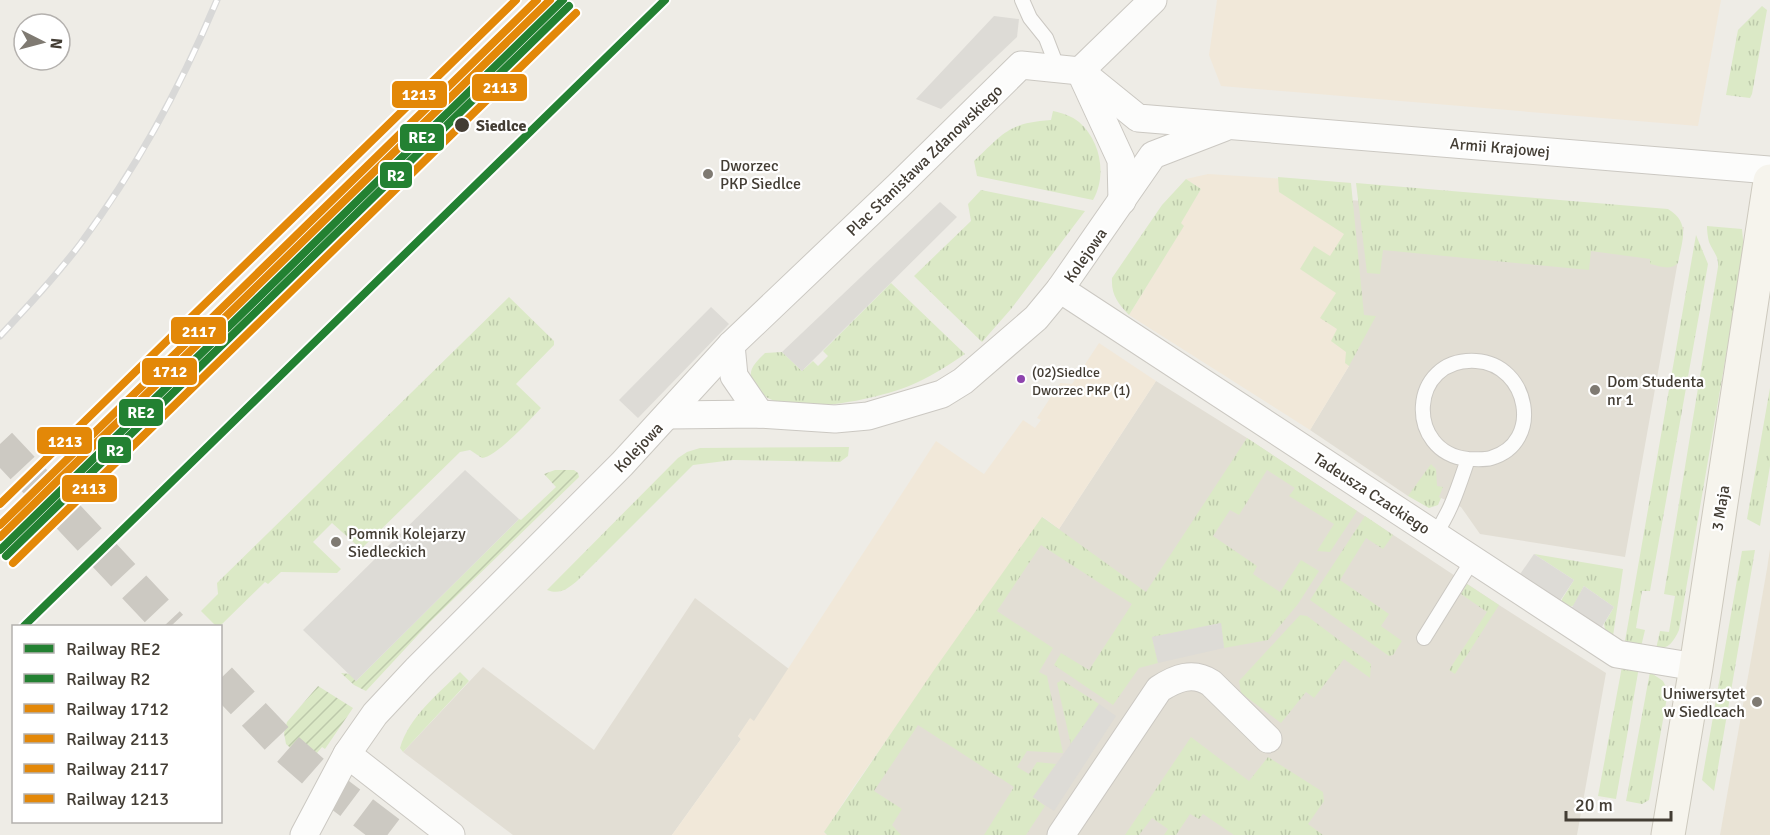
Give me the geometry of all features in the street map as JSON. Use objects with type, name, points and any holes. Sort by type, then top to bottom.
[{"type":"main road","name":"3 Maja","points":[[1668,835],[1770,181]]},
{"type":"street","points":[[1069,70],[1153,0]]},
{"type":"street","name":"Plac Stanisława Zdanowskiego","points":[[668,415],[731,345],[1021,65],[1069,70]]},
{"type":"street","points":[[1069,70],[1138,118],[1230,126]]},
{"type":"street","points":[[1069,70],[1121,160],[1122,201]]},
{"type":"street","name":"Armii Krajowej","points":[[1230,126],[1770,170]]},
{"type":"street","name":"Kolejowa","points":[[313,833],[347,754],[375,714],[668,415],[760,414],[835,419],[868,416],[942,393],[963,381],[1036,318],[1060,289],[1153,155],[1230,126]]},
{"type":"street","name":"Tadeusza Czackiego","points":[[1060,289],[1617,654],[1696,667]]},
{"type":"street","points":[[731,345],[734,376],[760,414]]},
{"type":"street","points":[[1061,835],[1159,688],[1171,681],[1189,676],[1201,676],[1268,739]]},
{"type":"street","points":[[347,754],[451,835]]},
{"type":"lane","points":[[1022,0],[1030,18],[1069,70]]},
{"type":"lane","points":[[1478,361],[1495,366],[1507,374],[1516,384],[1524,405],[1520,434],[1513,444],[1490,459],[1468,459],[1457,458],[1436,445],[1429,434],[1422,409],[1429,383],[1436,372],[1448,365],[1478,361]]},
{"type":"lane","points":[[1435,534],[1452,503],[1468,459]]},
{"type":"lane","points":[[1424,638],[1473,559]]},
{"type":"shaded area","points":[[1217,0],[1721,0],[1698,126],[1221,86],[1209,55]]},
{"type":"shaded area","points":[[994,16],[1019,19],[1017,37],[941,109],[916,99]]},
{"type":"shaded area","points":[[1208,174],[1351,183],[1346,363],[1349,366],[1310,430],[1129,315],[1183,227],[1180,223],[1201,189],[1186,179]]},
{"type":"shaded area","points":[[1349,200],[1684,227],[1625,557],[1480,534],[1461,507],[1441,498],[1408,496],[1310,430],[1349,366]]},
{"type":"shaded area","points":[[940,202],[957,217],[802,371],[782,352]]},
{"type":"shaded area","points":[[711,307],[729,324],[638,418],[619,400]]},
{"type":"shaded area","points":[[1099,343],[1156,381],[1059,529],[1043,517],[850,792],[824,833],[827,835],[672,835],[741,739],[738,736],[750,718],[754,721],[936,441],[984,474],[1023,420],[1035,428],[1041,420],[1037,418],[1060,383],[1072,384]]},
{"type":"shaded area","points":[[1156,381],[1606,673],[1577,835],[827,835],[934,670],[1042,517],[1059,529]]},
{"type":"shaded area","points":[[465,470],[519,519],[356,681],[303,630]]},
{"type":"shaded area","name":"Uniwersytet w Siedlcach","points":[[1770,549],[1770,835],[1720,835],[1767,569]]},
{"type":"shaded area","points":[[1534,554],[1574,580],[1558,604],[1518,577]]},
{"type":"shaded area","points":[[1584,586],[1614,607],[1600,630],[1570,611]]},
{"type":"shaded area","points":[[695,598],[789,669],[754,722],[750,719],[738,736],[741,739],[672,835],[513,835],[403,752],[483,667],[594,750]]},
{"type":"shaded area","points":[[1221,623],[1224,648],[1158,663],[1152,637]]},
{"type":"shaded area","points":[[1099,704],[1116,716],[1054,811],[1033,797]]},
{"type":"green space","points":[[1762,6],[1767,10],[1752,94],[1750,98],[1726,95],[1738,30]]},
{"type":"green space","points":[[1053,111],[1076,120],[1086,130],[1097,149],[1101,170],[1093,200],[977,176],[974,161],[1000,137],[1025,124],[1051,120]]},
{"type":"green space","points":[[1278,177],[1351,183],[1364,315],[1376,316],[1349,366],[1345,363],[1346,352],[1331,341],[1337,329],[1320,318],[1336,293],[1300,269],[1314,246],[1330,256],[1344,234],[1279,192]]},
{"type":"green space","points":[[1186,179],[1201,189],[1181,223],[1184,226],[1129,315],[1116,298],[1112,278],[1162,205]]},
{"type":"green space","points":[[1356,183],[1668,209],[1680,220],[1682,226],[1683,239],[1678,263],[1672,267],[1665,267],[1650,264],[1650,259],[1591,251],[1589,270],[1383,250],[1380,274],[1367,273]]},
{"type":"green space","points":[[981,190],[1085,211],[1011,309],[982,342],[914,276],[971,221],[968,204]]},
{"type":"green space","points":[[1707,226],[1742,229],[1744,250],[1679,630],[1670,644],[1656,649],[1660,631],[1669,632],[1675,596],[1664,594],[1718,267],[1717,257],[1709,242]]},
{"type":"green space","points":[[1696,235],[1708,264],[1650,591],[1642,591],[1636,628],[1645,630],[1641,647],[1625,641]]},
{"type":"green space","points":[[891,283],[965,354],[931,376],[909,386],[859,400],[801,406],[784,404],[768,398],[761,392],[752,379],[751,370],[765,353],[782,352],[802,371],[813,361],[818,366],[828,356],[823,351]]},
{"type":"green space","points":[[509,297],[554,341],[554,345],[516,384],[541,408],[513,437],[495,452],[482,458],[470,450],[460,452],[361,549],[332,523],[313,542],[341,569],[337,573],[281,572],[268,584],[265,582],[221,625],[215,625],[201,611],[218,594],[217,583]]},
{"type":"green space","points":[[1770,388],[1770,466],[1760,526],[1747,519]]},
{"type":"green space","points":[[1247,438],[1357,511],[1330,552],[1317,551],[1334,524],[1289,496],[1295,488],[1267,470],[1239,515],[1230,510],[1213,536],[1257,566],[1253,574],[1280,592],[1301,560],[1319,571],[1298,604],[1268,640],[1224,648],[1221,623],[1152,637],[1158,663],[1139,668],[1113,705],[1054,665],[1061,653],[1089,670],[1132,604],[1041,545],[997,611],[1053,648],[1039,672],[1047,676],[1063,753],[1027,751],[1017,767],[1029,774],[1037,762],[1056,764],[1033,797],[1045,806],[1026,835],[984,835],[1014,787],[918,725],[874,791],[902,809],[892,825],[901,835],[827,835],[824,832],[1042,517],[1146,592]]},
{"type":"green space","points":[[849,447],[848,456],[840,462],[733,460],[693,465],[577,581],[567,589],[547,590],[678,458],[687,452],[700,448]]},
{"type":"green space","points":[[1431,464],[1436,469],[1437,486],[1443,487],[1438,505],[1429,508],[1408,496]]},
{"type":"green space","points":[[555,470],[574,470],[579,477],[430,622],[366,691],[354,685],[341,673],[350,674],[356,681],[519,519],[521,520],[556,487],[544,474]]},
{"type":"green space","points":[[1365,516],[1393,535],[1383,549],[1366,538],[1340,580],[1389,614],[1381,626],[1402,641],[1393,655],[1389,656],[1310,600]]},
{"type":"green space","points":[[1755,550],[1714,791],[1702,780],[1742,551]]},
{"type":"green space","points":[[1534,554],[1623,569],[1613,636],[1606,634],[1604,624],[1614,607],[1584,586],[1574,605],[1569,608],[1562,604],[1562,599],[1574,580]]},
{"type":"green space","points":[[1467,584],[1499,605],[1455,674],[1449,670],[1487,612],[1461,594]]},
{"type":"green space","points":[[1300,615],[1307,616],[1371,664],[1370,678],[1344,659],[1314,698],[1306,692],[1281,723],[1241,693],[1239,681]]},
{"type":"green space","points":[[1623,661],[1639,667],[1616,799],[1598,796]]},
{"type":"green space","points":[[460,672],[469,681],[403,752],[400,748],[404,737],[417,716]]},
{"type":"green space","points":[[1650,672],[1663,681],[1668,691],[1649,800],[1642,804],[1626,801]]},
{"type":"green space","points":[[1062,680],[1099,704],[1071,745],[1057,683]]},
{"type":"green space","points":[[318,686],[353,708],[325,749],[322,747],[312,759],[305,761],[286,744],[284,733],[287,722]]},
{"type":"green space","points":[[1191,737],[1249,781],[1268,757],[1323,792],[1324,801],[1308,824],[1323,835],[1234,835],[1203,814],[1199,819],[1190,814],[1176,835],[1164,835],[1168,829],[1152,818],[1139,835],[1125,835]]},
{"type":"tunnel","points":[[0,444],[170,625]]},
{"type":"tunnel","points":[[222,681],[283,745],[340,795],[393,835]]},
{"type":"railway","points":[[0,336],[42,291],[71,255],[121,185],[173,95],[217,0]]},
{"type":"rail line","name":"1213","points":[[0,504],[516,0]]},
{"type":"rail line","name":"2117","points":[[0,525],[537,0]]},
{"type":"rail line","name":"1712","points":[[0,537],[550,0]]},
{"type":"rail line","name":"RE2","points":[[0,550],[563,0]]},
{"type":"rail line","name":"RE2","points":[[25,625],[665,0]]},
{"type":"rail line","name":"R2","points":[[6,556],[569,6]]},
{"type":"rail line","name":"2113","points":[[13,563],[576,13]]},
{"type":"place","name":"Siedlce","points":[[462,125]]},
{"type":"place","name":"Dworzec PKP Siedlce","points":[[708,174]]},
{"type":"place","name":"(02)Siedlce Dworzec PKP (1)","points":[[1021,379]]},
{"type":"place","name":"Dom Studenta nr 1","points":[[1595,390]]},
{"type":"place","name":"Pomnik Kolejarzy Siedleckich","points":[[336,542]]},
{"type":"place","name":"Uniwersytet w Siedlcach","points":[[1757,702]]}]
